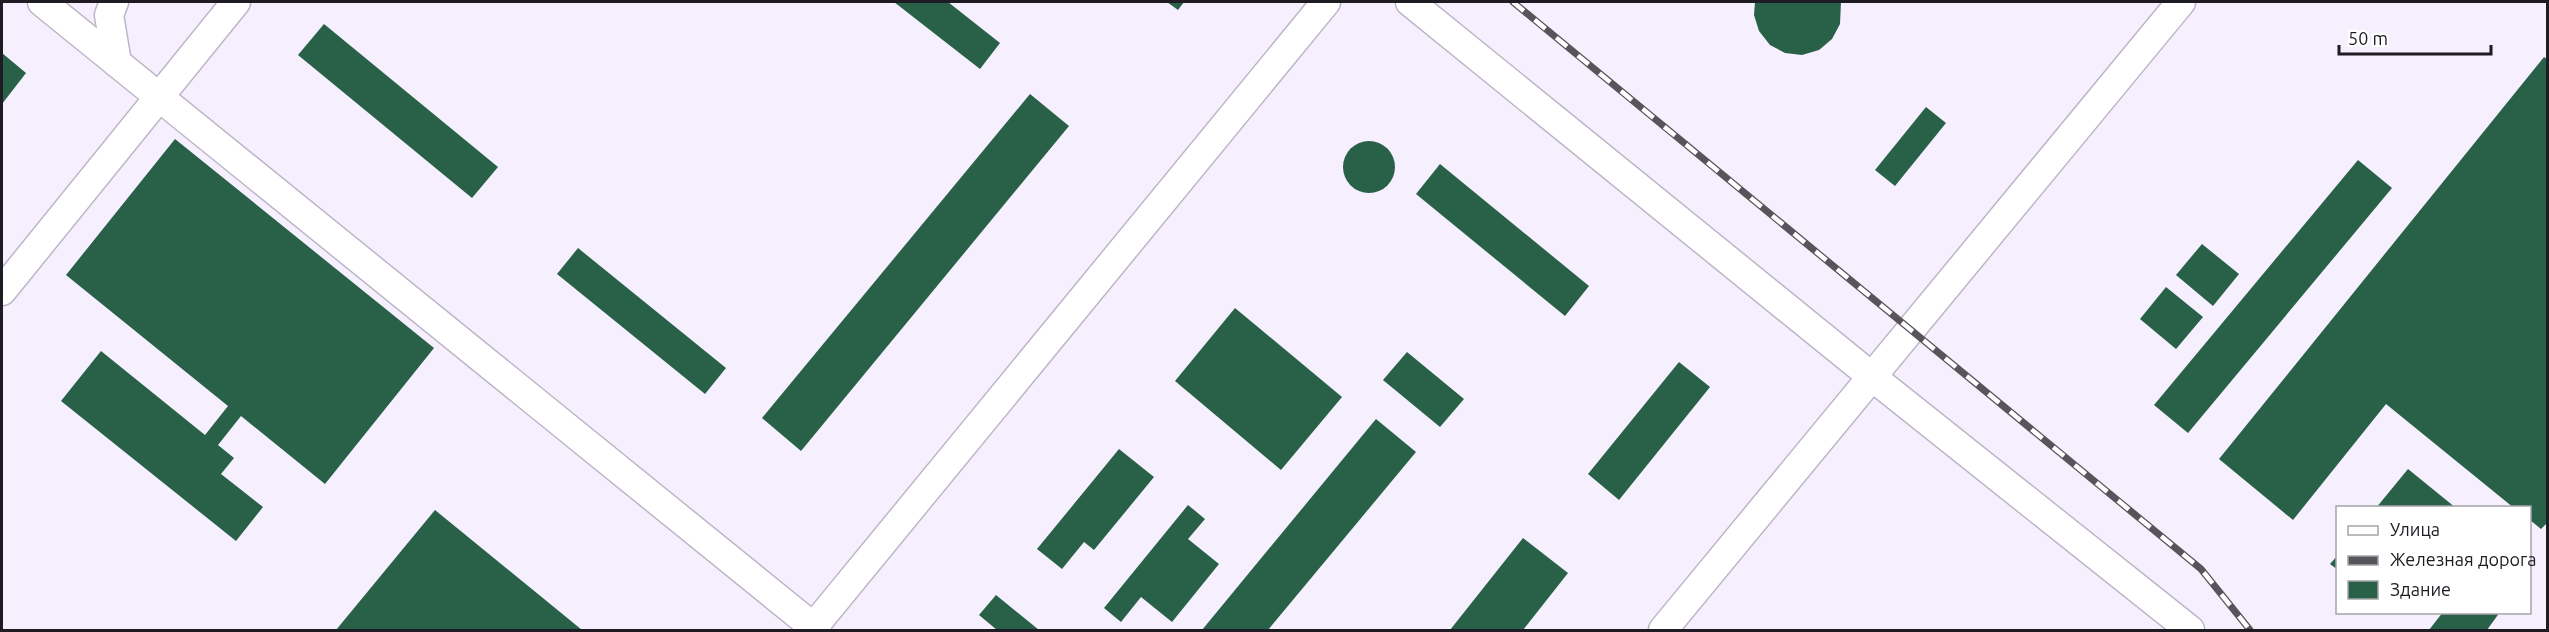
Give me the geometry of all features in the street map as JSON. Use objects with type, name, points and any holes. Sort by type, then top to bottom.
[{"type":"lane","points":[[42,2],[814,630],[1326,2]]},
{"type":"lane","points":[[114,2],[109,15],[117,63]]},
{"type":"lane","points":[[2,291],[236,2]]},
{"type":"lane","points":[[1410,2],[1871,376],[2190,630]]},
{"type":"lane","points":[[1663,630],[2181,2]]},
{"type":"shaded area","points":[[2,2],[2547,2],[2547,630],[2,630]]},
{"type":"building","points":[[894,2],[948,2],[1000,43],[980,69]]},
{"type":"building","points":[[1167,2],[1184,2],[1178,10]]},
{"type":"building","points":[[1755,2],[1841,2],[1840,24],[1832,39],[1819,50],[1802,55],[1785,53],[1770,45],[1759,31],[1754,15]]},
{"type":"building","points":[[324,24],[498,167],[472,198],[298,55]]},
{"type":"building","points":[[2,53],[26,73],[2,104]]},
{"type":"building","points":[[2544,57],[2548,60],[2548,522],[2541,529],[2531,521],[2531,506],[2512,506],[2386,404],[2293,520],[2219,459]]},
{"type":"building","points":[[1030,94],[1069,126],[801,451],[762,418]]},
{"type":"building","points":[[1926,107],[1946,123],[1895,186],[1875,170]]},
{"type":"building","points":[[175,139],[434,348],[325,484],[241,416],[218,445],[234,458],[221,474],[263,507],[236,541],[61,401],[101,351],[205,435],[228,406],[66,275]]},
{"type":"building","points":[[1364,141],[1374,141],[1384,145],[1391,152],[1395,167],[1391,182],[1384,189],[1374,193],[1364,193],[1354,189],[1347,182],[1343,172],[1343,162],[1347,152],[1354,145]]},
{"type":"building","points":[[2358,160],[2392,188],[2188,433],[2154,405]]},
{"type":"building","points":[[1440,164],[1589,286],[1565,316],[1416,194]]},
{"type":"building","points":[[2202,244],[2239,274],[2213,306],[2176,275]]},
{"type":"building","points":[[578,248],[726,368],[705,394],[557,274]]},
{"type":"building","points":[[2166,287],[2203,317],[2176,349],[2140,319]]},
{"type":"building","points":[[1235,308],[1342,397],[1281,470],[1175,381]]},
{"type":"building","points":[[1407,352],[1464,399],[1440,427],[1383,380]]},
{"type":"building","points":[[1679,362],[1710,387],[1619,500],[1588,474]]},
{"type":"building","points":[[1376,419],[1416,452],[1268,630],[1202,630]]},
{"type":"building","points":[[1119,449],[1154,477],[1094,550],[1084,542],[1062,569],[1037,549]]},
{"type":"building","points":[[2408,469],[2454,506],[2378,506]]},
{"type":"building","points":[[1188,505],[1205,519],[1188,539],[1219,564],[1172,622],[1141,597],[1121,622],[1104,608]]},
{"type":"building","points":[[435,510],[582,630],[336,630]]},
{"type":"building","points":[[1523,538],[1568,573],[1523,630],[1450,630]]},
{"type":"building","points":[[2336,557],[2336,568],[2330,564]]},
{"type":"building","points":[[996,595],[1039,630],[997,630],[979,615]]},
{"type":"building","points":[[2441,614],[2499,614],[2487,630],[2429,630]]},
{"type":"railway","points":[[1513,2],[2201,569],[2250,630]]}]
